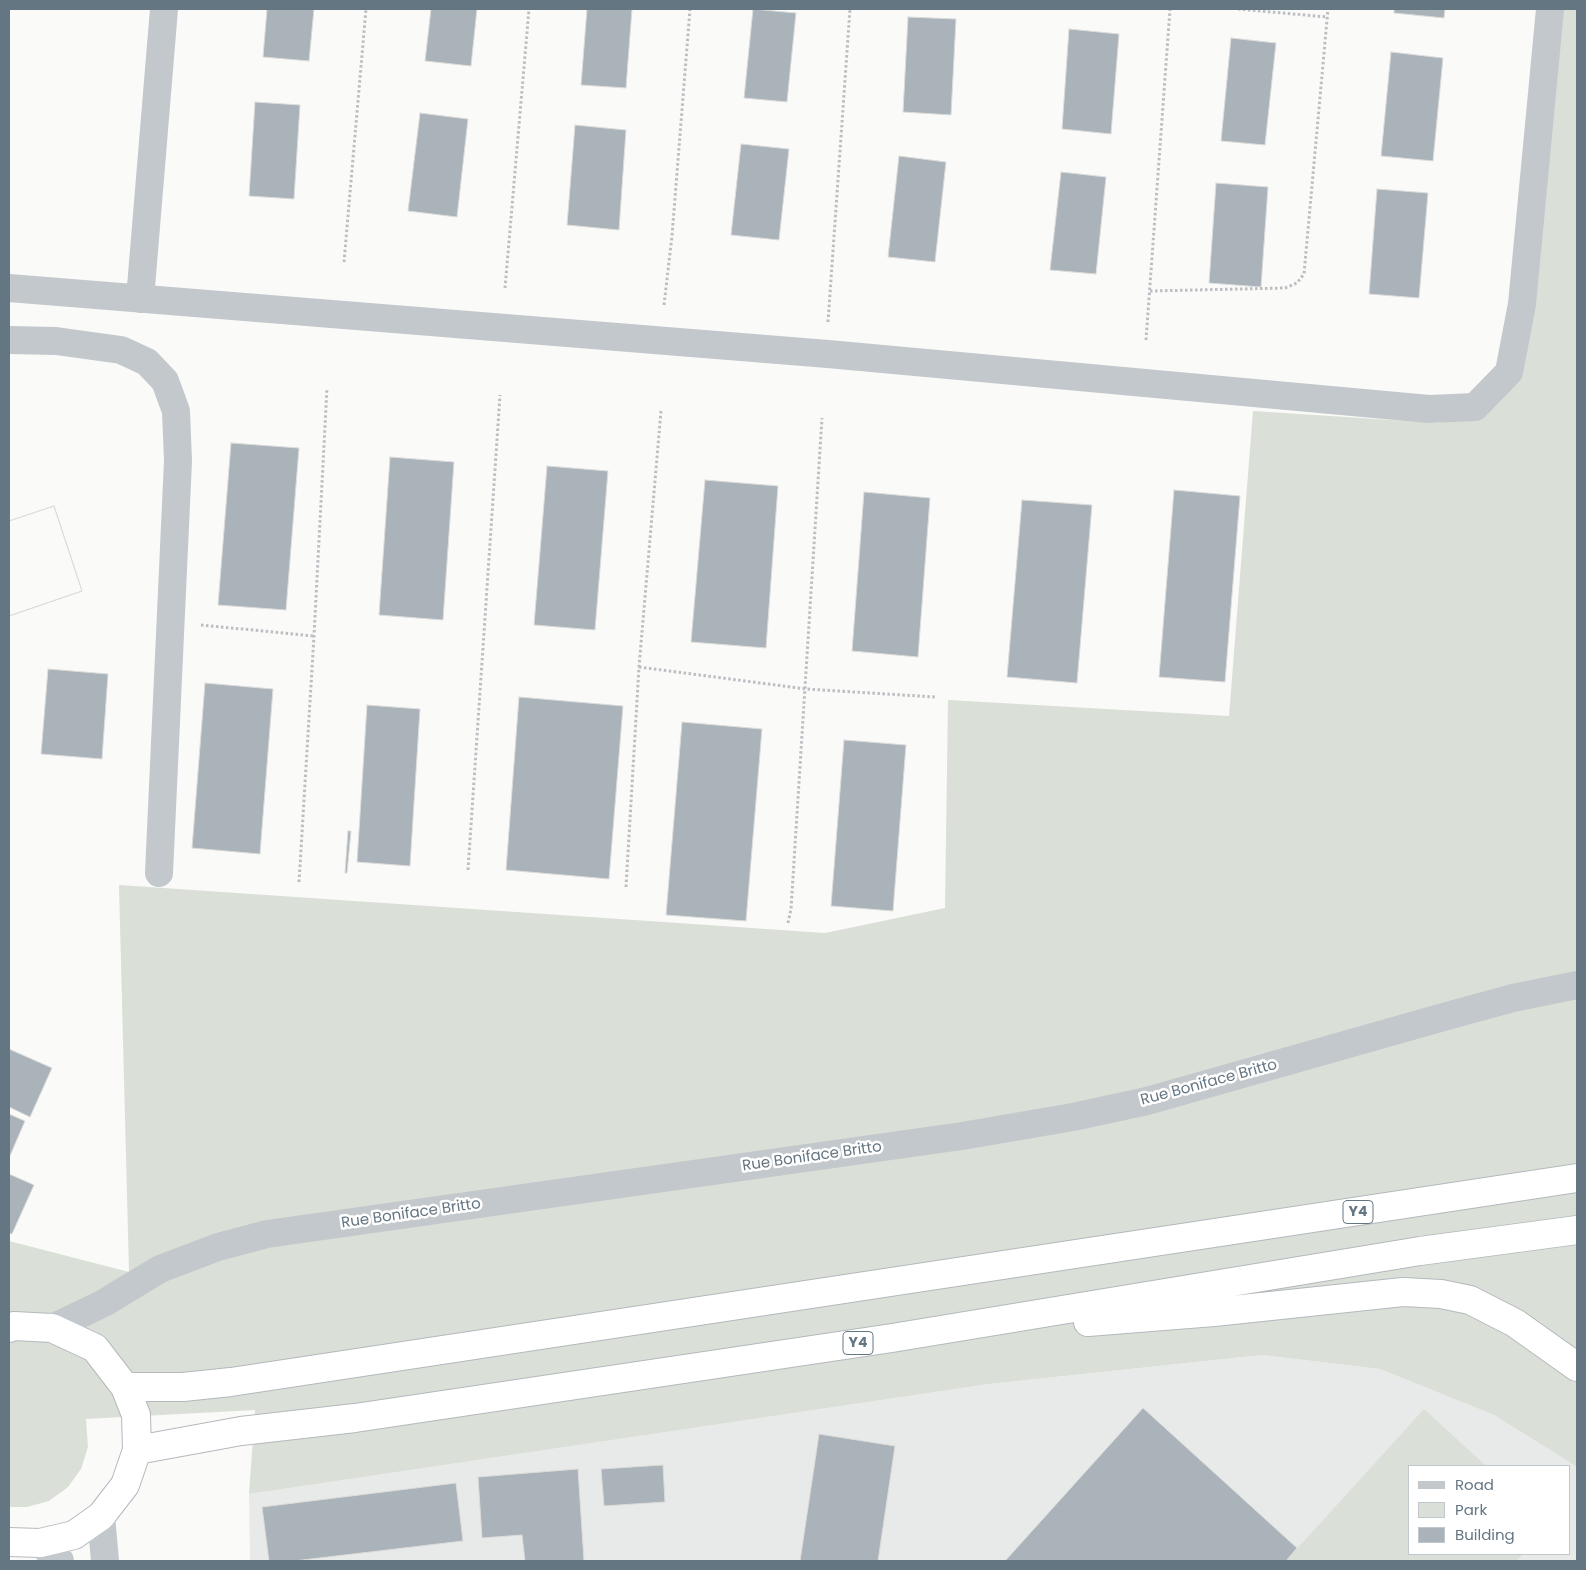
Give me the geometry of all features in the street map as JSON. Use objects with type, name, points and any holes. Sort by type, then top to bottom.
[{"type":"highway","name":"Y4","points":[[125,1386],[183,1387],[231,1382],[1577,1178]]},
{"type":"highway","name":"Y4","points":[[137,1450],[241,1431],[355,1418],[892,1338],[1420,1251],[1577,1230]]},
{"type":"highway","points":[[892,1338],[1214,1312],[1403,1292],[1442,1294],[1470,1300],[1515,1323],[1577,1367]]},
{"type":"highway","points":[[9,1328],[14,1326],[52,1328],[95,1348],[125,1386],[136,1416],[137,1450],[125,1485],[102,1516],[74,1535],[40,1543],[9,1542]]},
{"type":"street","points":[[140,299],[164,9]]},
{"type":"street","points":[[9,288],[819,354],[1429,409],[1475,407],[1509,372],[1522,304],[1550,9]]},
{"type":"street","points":[[9,340],[56,341],[121,350],[147,362],[165,381],[176,411],[178,461],[160,873]]},
{"type":"street","name":"Rue Boniface Britto","points":[[52,1328],[104,1303],[160,1269],[218,1247],[268,1234],[962,1136],[1073,1116],[1147,1101],[1513,998],[1577,984]]},
{"type":"street","points":[[102,1516],[105,1561]]},
{"type":"street","points":[[40,1543],[60,1561]]},
{"type":"path","points":[[344,262],[366,9]]},
{"type":"path","points":[[505,288],[529,9]]},
{"type":"path","points":[[664,306],[672,236],[690,9]]},
{"type":"path","points":[[828,323],[850,9]]},
{"type":"path","points":[[1146,340],[1170,9]]},
{"type":"path","points":[[1238,9],[1327,17]]},
{"type":"path","points":[[1150,291],[1285,288],[1297,283],[1304,274],[1328,9]]},
{"type":"path","points":[[299,882],[327,388]]},
{"type":"path","points":[[468,870],[500,396]]},
{"type":"path","points":[[626,888],[639,667],[661,410]]},
{"type":"path","points":[[788,923],[791,909],[806,689],[822,418]]},
{"type":"path","points":[[172,623],[314,636]]},
{"type":"path","points":[[639,667],[806,689],[935,697]]},
{"type":"shaded area","points":[[1262,1355],[1380,1369],[1494,1415],[1577,1467],[1577,1561],[250,1561],[249,1494],[989,1384]]},
{"type":"green space","points":[[1547,9],[1577,9],[1577,1467],[1494,1415],[1380,1369],[1262,1355],[989,1384],[249,1494],[255,1410],[86,1419],[88,1447],[81,1469],[68,1487],[49,1501],[27,1507],[9,1507],[9,1241],[129,1272],[119,885],[825,933],[945,908],[948,700],[1229,716],[1253,411],[1439,423],[1513,374]]},
{"type":"green space","points":[[1424,1409],[1485,1465],[1408,1465],[1408,1555],[1522,1555],[1516,1561],[1286,1561]]},
{"type":"building","points":[[267,9],[314,9],[309,61],[263,57]]},
{"type":"building","points":[[431,9],[477,9],[471,66],[425,61]]},
{"type":"building","points":[[587,9],[632,9],[626,88],[581,85]]},
{"type":"building","points":[[753,9],[796,13],[787,102],[744,98]]},
{"type":"building","points":[[1394,9],[1445,9],[1444,18],[1394,13]]},
{"type":"building","points":[[908,17],[956,19],[951,115],[903,112]]},
{"type":"building","points":[[1069,29],[1119,34],[1111,134],[1062,129]]},
{"type":"building","points":[[1231,38],[1276,43],[1265,145],[1221,141]]},
{"type":"building","points":[[1391,52],[1443,58],[1433,161],[1381,156]]},
{"type":"building","points":[[255,102],[300,105],[294,199],[249,196]]},
{"type":"building","points":[[420,113],[468,119],[457,217],[408,211]]},
{"type":"building","points":[[575,125],[626,130],[619,230],[567,225]]},
{"type":"building","points":[[741,144],[789,149],[779,240],[731,235]]},
{"type":"building","points":[[899,156],[946,162],[935,262],[888,257]]},
{"type":"building","points":[[1061,172],[1106,177],[1096,274],[1050,270]]},
{"type":"building","points":[[1216,183],[1268,187],[1261,287],[1209,283]]},
{"type":"building","points":[[1377,189],[1428,193],[1419,298],[1369,294]]},
{"type":"building","points":[[231,443],[299,448],[286,610],[218,605]]},
{"type":"building","points":[[390,457],[454,462],[443,620],[379,615]]},
{"type":"building","points":[[547,466],[608,471],[595,630],[534,625]]},
{"type":"building","points":[[705,480],[778,486],[766,648],[691,642]]},
{"type":"building","points":[[1174,490],[1240,496],[1225,682],[1159,677]]},
{"type":"building","points":[[864,492],[930,498],[918,657],[852,651]]},
{"type":"building","points":[[1022,500],[1092,505],[1077,683],[1007,677]]},
{"type":"building","points":[[54,506],[82,591],[9,616],[9,521]]},
{"type":"building","points":[[54,506],[82,591],[9,616],[9,521]]},
{"type":"building","points":[[48,669],[108,674],[102,759],[41,754]]},
{"type":"building","points":[[205,683],[273,689],[260,854],[192,848]]},
{"type":"building","points":[[519,697],[623,706],[609,879],[506,870]]},
{"type":"building","points":[[367,705],[420,709],[410,866],[357,862]]},
{"type":"building","points":[[682,722],[762,729],[746,921],[666,915]]},
{"type":"building","points":[[844,740],[906,745],[893,911],[831,906]]},
{"type":"building","points":[[348,831],[351,831],[347,873],[345,873]]},
{"type":"building","points":[[9,1049],[52,1068],[30,1117],[9,1107]]},
{"type":"building","points":[[9,1114],[25,1121],[9,1158]]},
{"type":"building","points":[[9,1174],[34,1185],[12,1234],[9,1233]]},
{"type":"building","points":[[1143,1408],[1297,1548],[1286,1561],[1005,1561]]},
{"type":"building","points":[[819,1434],[895,1446],[878,1561],[800,1561]]},
{"type":"building","points":[[663,1465],[665,1502],[604,1506],[601,1469]]},
{"type":"building","points":[[578,1469],[584,1561],[525,1561],[522,1535],[482,1538],[478,1477]]},
{"type":"building","points":[[456,1483],[463,1541],[294,1561],[269,1561],[262,1507]]}]
